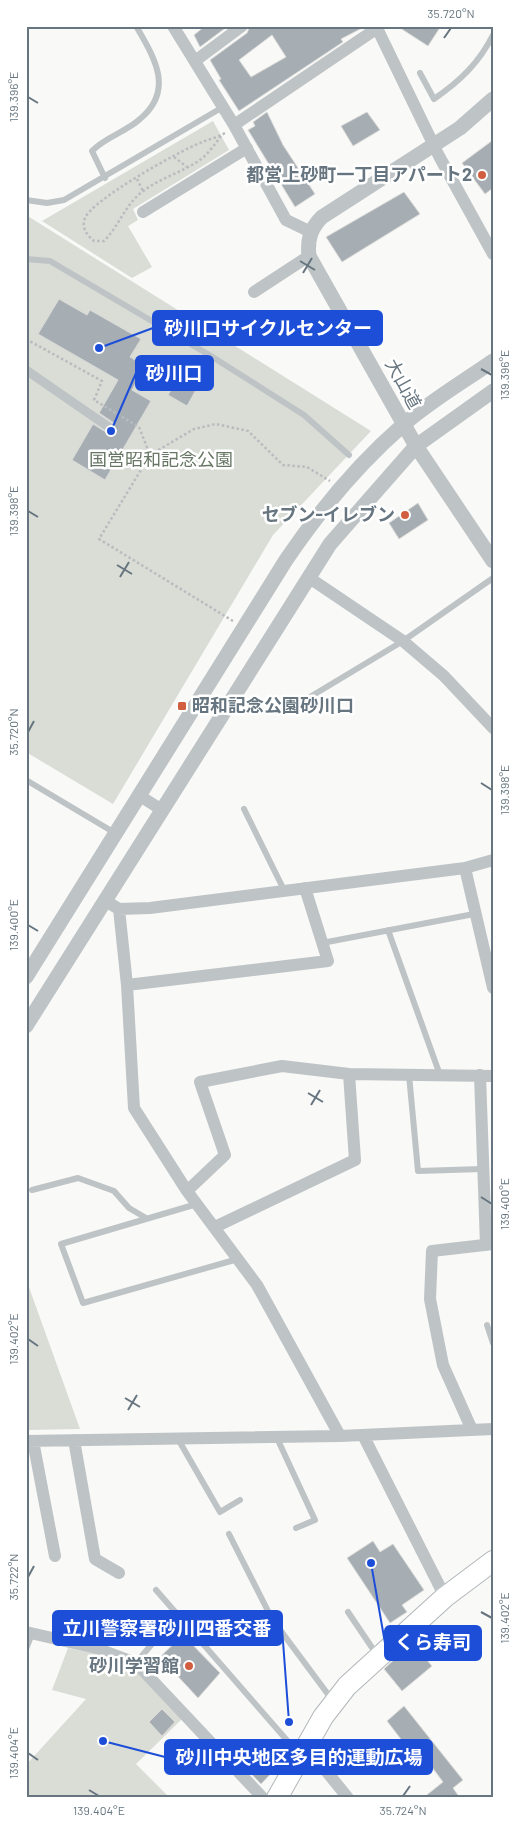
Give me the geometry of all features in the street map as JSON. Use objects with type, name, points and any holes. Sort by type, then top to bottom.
[{"type":"main road","points":[[277,1798],[303,1751],[334,1702],[361,1671],[445,1597],[493,1561]]},
{"type":"street","points":[[173,26],[234,125],[286,220],[311,232]]},
{"type":"street","points":[[195,61],[242,26]]},
{"type":"street","points":[[234,125],[376,27],[435,146],[493,254]]},
{"type":"street","points":[[254,292],[310,256],[308,245],[311,232],[322,217],[435,146],[479,114],[493,99]]},
{"type":"street","points":[[143,212],[247,148]]},
{"type":"street","name":"大山道","points":[[310,256],[416,446],[493,561]]},
{"type":"street","points":[[26,976],[300,538],[340,487],[404,424],[493,361]]},
{"type":"street","points":[[26,370],[110,428]]},
{"type":"street","points":[[26,1026],[330,544],[416,446],[493,391]]},
{"type":"street","points":[[308,577],[402,641],[444,676],[493,728]]},
{"type":"street","points":[[140,796],[162,810]]},
{"type":"street","points":[[104,900],[120,910],[150,908],[465,868],[493,860]]},
{"type":"street","points":[[465,868],[474,914],[493,988]]},
{"type":"street","points":[[127,985],[328,961],[305,888]]},
{"type":"street","points":[[120,910],[127,985],[134,1108],[187,1191],[257,1285],[340,1436]]},
{"type":"street","points":[[187,1191],[225,1155],[200,1082],[282,1066],[348,1074],[486,1076],[482,1169],[489,1245],[432,1251],[430,1299],[442,1365],[472,1430]]},
{"type":"street","points":[[215,1227],[356,1160],[348,1074]]},
{"type":"street","points":[[55,1556],[30,1441],[277,1438],[493,1430]]},
{"type":"street","points":[[363,1435],[445,1597]]},
{"type":"street","points":[[74,1440],[95,1559],[119,1573]]},
{"type":"street","points":[[29,1633],[96,1648],[136,1663],[263,1798]]},
{"type":"street","points":[[303,1751],[348,1798]]},
{"type":"lane","points":[[105,178],[92,151],[140,120],[149,110],[157,94],[160,77],[158,66],[136,26]]},
{"type":"lane","points":[[420,73],[434,99],[460,81],[488,46],[493,35]]},
{"type":"lane","points":[[26,200],[47,203],[64,200],[105,178],[223,107]]},
{"type":"lane","points":[[26,259],[50,261],[211,356],[304,416],[349,455]]},
{"type":"lane","points":[[290,709],[402,641],[493,578]]},
{"type":"lane","points":[[26,780],[116,834]]},
{"type":"lane","points":[[244,809],[284,890]]},
{"type":"lane","points":[[322,943],[474,914]]},
{"type":"lane","points":[[388,930],[440,1075]]},
{"type":"lane","points":[[409,1075],[418,1171],[482,1169]]},
{"type":"lane","points":[[32,1190],[78,1178],[114,1191],[129,1208],[146,1218]]},
{"type":"lane","points":[[197,1204],[61,1244],[83,1303],[238,1259]]},
{"type":"lane","points":[[487,1325],[493,1343]]},
{"type":"lane","points":[[277,1438],[314,1520],[296,1528]]},
{"type":"lane","points":[[178,1439],[220,1512],[240,1500]]},
{"type":"lane","points":[[229,1534],[272,1619],[334,1702]]},
{"type":"lane","points":[[156,1590],[303,1751]]},
{"type":"lane","points":[[348,1612],[378,1656]]},
{"type":"lane","points":[[136,1663],[177,1614]]},
{"type":"lane","points":[[26,1648],[29,1633]]},
{"type":"path","points":[[221,136],[209,152],[198,162],[187,167],[143,190],[134,199],[104,241],[94,241],[87,235],[83,227],[85,218],[92,209],[137,178],[174,157],[199,143],[221,136]]},
{"type":"path","points":[[174,157],[187,167]]},
{"type":"path","points":[[137,178],[143,190]]},
{"type":"path","points":[[26,339],[102,381],[94,400],[140,427],[150,455]]},
{"type":"path","points":[[244,628],[99,539],[150,455],[194,429],[216,424],[248,431],[283,465],[307,467],[340,487]]},
{"type":"green space","points":[[213,121],[229,150],[133,209],[138,220],[128,226],[152,267],[132,278],[42,221]]},
{"type":"green space","name":"国営昭和記念公園","points":[[26,215],[371,431],[273,535],[113,804],[26,752]]},
{"type":"green space","points":[[26,1279],[80,1429],[26,1430]]},
{"type":"green space","points":[[68,1648],[101,1655],[135,1669],[182,1719],[136,1764],[170,1798],[26,1798],[26,1765],[86,1699],[52,1690]]},
{"type":"building","points":[[205,26],[228,26],[200,47],[194,35]]},
{"type":"building","points":[[250,26],[366,26],[341,39],[343,42],[239,111],[219,80],[221,79],[210,60],[247,33]],"holes":[[[272,35],[286,57],[251,77],[239,60]]]},
{"type":"building","points":[[397,26],[441,26],[428,46]]},
{"type":"building","points":[[267,112],[283,145],[315,194],[295,207],[248,130],[255,126],[253,122]]},
{"type":"building","points":[[367,112],[380,130],[353,146],[341,126]]},
{"type":"building","name":"都営上砂町一丁目アパート2","points":[[493,140],[493,188],[485,194],[462,163]]},
{"type":"building","points":[[404,192],[420,214],[342,262],[326,237]]},
{"type":"building","points":[[59,299],[87,315],[90,310],[141,339],[130,357],[145,366],[132,390],[151,401],[105,480],[72,460],[93,424],[109,434],[115,431],[114,423],[99,413],[118,380],[38,334]]},
{"type":"building","points":[[179,377],[197,388],[187,406],[168,395]]},
{"type":"building","points":[[418,503],[428,520],[399,539],[389,523]]},
{"type":"building","points":[[373,1541],[380,1552],[393,1544],[424,1590],[402,1605],[407,1612],[390,1623],[347,1558]]},
{"type":"building","points":[[183,1635],[220,1673],[198,1698],[160,1657]]},
{"type":"building","points":[[412,1643],[432,1666],[402,1691],[384,1669]]},
{"type":"building","points":[[404,1706],[463,1780],[453,1788],[460,1798],[423,1798],[443,1782],[426,1759],[420,1764],[387,1721]]},
{"type":"building","points":[[162,1709],[175,1722],[162,1736],[149,1722]]},
{"type":"building","points":[[268,1751],[281,1763],[261,1784],[242,1764],[253,1753],[260,1759]]},
{"type":"place","name":"都営上砂町一丁目アパート2","points":[[482,175]]},
{"type":"place","name":"砂川口サイクルセンター","points":[[99,348]]},
{"type":"place","name":"砂川口","points":[[111,431]]},
{"type":"place","name":"セブン-イレブン","points":[[405,515]]},
{"type":"place","name":"昭和記念公園砂川口","points":[[182,706]]},
{"type":"place","name":"くら寿司","points":[[371,1563]]},
{"type":"place","name":"砂川学習館","points":[[189,1666]]},
{"type":"place","name":"立川警察署砂川四番交番","points":[[289,1722]]},
{"type":"place","name":"砂川中央地区多目的運動広場","points":[[103,1741]]}]
